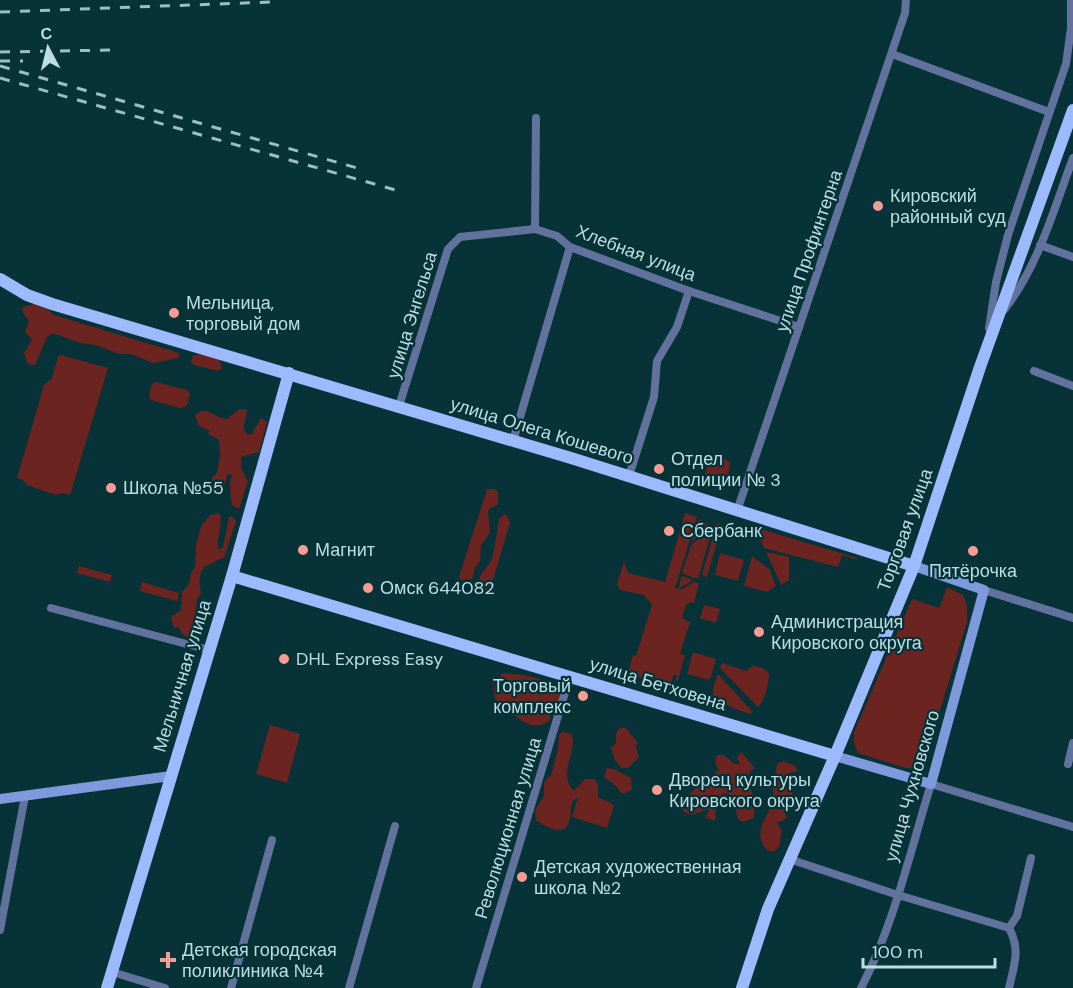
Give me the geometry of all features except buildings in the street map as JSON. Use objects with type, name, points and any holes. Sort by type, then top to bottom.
[{"type":"main road","name":"Торговая улица","points":[[742,988],[768,909],[914,566],[984,357],[1073,110]]},
{"type":"main road","name":"улица Олега Кошевого","points":[[0,279],[27,295],[52,303],[629,476],[914,566]]},
{"type":"main road","name":"Мельничная улица","points":[[107,988],[232,576],[289,373]]},
{"type":"main road","name":"улица Бетховена","points":[[232,576],[835,756]]},
{"type":"street","name":"улица Профинтерна","points":[[737,511],[892,54],[905,13],[906,0]]},
{"type":"street","points":[[984,357],[996,282],[1008,235],[1066,64],[1071,28],[1071,0]]},
{"type":"street","points":[[892,54],[1049,112]]},
{"type":"street","points":[[535,229],[536,118]]},
{"type":"street","points":[[998,318],[1018,293],[1040,245],[1073,158]]},
{"type":"street","name":"Хлебная улица","points":[[460,237],[535,229],[557,236],[570,248],[689,291],[799,327]]},
{"type":"street","name":"улица Энгельса","points":[[399,406],[448,249],[460,237]]},
{"type":"street","points":[[1040,245],[1073,257]]},
{"type":"street","points":[[513,441],[570,248]]},
{"type":"street","points":[[629,476],[654,397],[657,362],[677,327],[689,291]]},
{"type":"street","points":[[1034,371],[1073,386]]},
{"type":"street","name":"улица Олега Кошевого","points":[[914,566],[1073,618]]},
{"type":"street","name":"улица Чухновского","points":[[861,988],[872,967],[898,895],[984,590]]},
{"type":"street","points":[[51,608],[209,650]]},
{"type":"street","name":"Революционная улица","points":[[476,988],[570,676]]},
{"type":"street","points":[[1068,764],[1073,743]]},
{"type":"street","name":"улица Бетховена","points":[[835,756],[1073,827]]},
{"type":"street","points":[[0,800],[171,776]]},
{"type":"street","points":[[0,930],[25,796]]},
{"type":"street","points":[[349,988],[395,825]]},
{"type":"street","points":[[231,988],[272,840]]},
{"type":"street","points":[[1009,928],[1017,916],[1031,858]]},
{"type":"street","points":[[789,859],[1009,928],[1017,952],[1009,988]]},
{"type":"street","points":[[112,972],[165,988]]},
{"type":"shaded area","points":[[34,304],[54,315],[176,352],[179,358],[153,363],[131,354],[119,354],[53,333],[47,337],[35,365],[28,364],[24,353],[32,340],[25,332],[29,321],[22,311],[23,307]]},
{"type":"shaded area","points":[[205,354],[219,359],[222,368],[218,371],[194,365],[191,362],[193,355]]},
{"type":"shaded area","points":[[58,356],[108,368],[70,495],[63,493],[56,495],[27,485],[23,480],[17,478],[44,385],[52,378]]},
{"type":"shaded area","points":[[156,382],[187,390],[190,394],[187,406],[180,408],[151,400],[149,396],[152,384]]},
{"type":"shaded area","points":[[239,409],[246,409],[244,428],[247,434],[251,435],[261,418],[267,422],[259,452],[241,457],[241,468],[248,481],[239,509],[232,505],[230,482],[232,475],[228,474],[221,493],[210,490],[212,478],[217,473],[220,455],[219,440],[208,434],[210,431],[199,426],[195,415],[205,411],[227,419]]},
{"type":"shaded area","points":[[714,456],[730,462],[728,475],[717,477],[709,489],[703,482],[709,459]]},
{"type":"shaded area","points":[[487,489],[495,489],[498,492],[498,504],[488,510],[490,533],[481,545],[480,561],[472,579],[461,580],[459,577]]},
{"type":"shaded area","points":[[220,513],[218,550],[223,547],[229,517],[232,516],[236,521],[224,558],[205,566],[201,572],[201,593],[197,599],[195,613],[204,622],[197,625],[191,638],[184,636],[178,627],[174,628],[171,617],[181,610],[182,592],[189,584],[195,567],[196,545],[201,526],[210,515]]},
{"type":"shaded area","points":[[685,513],[697,517],[675,588],[678,589],[694,582],[699,583],[694,603],[686,605],[682,618],[690,622],[680,654],[685,655],[678,681],[674,674],[671,683],[657,684],[650,681],[649,675],[647,680],[628,673],[633,655],[636,656],[652,605],[644,595],[620,590],[617,584],[624,562],[628,573],[665,582]]},
{"type":"shaded area","points":[[504,514],[507,515],[510,523],[490,590],[481,589],[480,577],[491,561],[499,519]]},
{"type":"shaded area","points":[[699,519],[709,525],[691,543]]},
{"type":"shaded area","points":[[717,523],[722,525],[707,577],[702,575]]},
{"type":"shaded area","points":[[713,526],[698,579],[684,574],[682,572],[691,546]]},
{"type":"shaded area","points":[[757,528],[857,558],[857,560],[842,555],[838,567],[764,548]]},
{"type":"shaded area","points":[[766,552],[789,557],[789,580],[781,585]]},
{"type":"shaded area","points":[[720,553],[744,560],[738,581],[715,575]]},
{"type":"shaded area","points":[[752,556],[769,569],[776,586],[767,592],[744,586]]},
{"type":"shaded area","points":[[79,566],[112,575],[110,582],[77,573]]},
{"type":"shaded area","points":[[682,576],[693,580],[678,589]]},
{"type":"shaded area","points":[[142,582],[179,593],[177,601],[140,591]]},
{"type":"shaded area","points":[[947,587],[963,595],[967,606],[967,622],[925,759],[916,768],[906,768],[858,753],[854,743],[854,732],[912,599],[939,608]]},
{"type":"shaded area","points":[[704,605],[720,609],[716,623],[700,618]]},
{"type":"shaded area","points":[[693,652],[716,659],[710,680],[687,674]]},
{"type":"shaded area","points":[[722,663],[746,671],[754,665],[766,670],[769,674],[767,687],[758,707],[720,668]]},
{"type":"shaded area","points":[[504,673],[538,678],[553,686],[562,700],[550,716],[550,720],[535,725],[528,723],[495,699],[495,684]]},
{"type":"shaded area","points":[[718,674],[752,711],[751,714],[729,706],[714,697],[713,689]]},
{"type":"shaded area","points":[[270,725],[300,734],[287,783],[256,774]]},
{"type":"shaded area","points":[[620,728],[626,728],[637,742],[639,757],[628,768],[621,768],[611,748],[616,743],[616,733]]},
{"type":"shaded area","points":[[563,731],[572,735],[573,742],[567,771],[569,785],[574,791],[585,779],[594,779],[598,784],[598,797],[614,806],[607,828],[572,817],[578,797],[572,802],[570,820],[564,829],[552,829],[536,820],[535,810],[544,796],[544,782],[551,775],[559,735]]},
{"type":"shaded area","points":[[741,752],[755,768],[748,778],[755,801],[754,818],[742,822],[738,819],[733,800],[729,794],[723,793],[719,799],[719,806],[716,808],[715,821],[705,817],[708,809],[692,815],[684,812],[681,805],[685,799],[700,783],[706,785],[709,777],[719,770],[715,762],[717,755],[724,755],[734,764],[740,764],[737,758]]},
{"type":"shaded area","points":[[783,761],[794,765],[798,771],[789,773],[786,778],[793,792],[785,813],[787,818],[777,823],[782,831],[779,847],[774,851],[768,851],[760,837],[761,830],[771,804],[777,764]]},
{"type":"shaded area","points":[[607,768],[631,778],[632,789],[621,793],[604,777]]},
{"type":"railway","points":[[0,12],[272,2]]},
{"type":"railway","points":[[0,52],[112,50]]},
{"type":"railway","points":[[0,61],[23,61]]},
{"type":"railway","points":[[0,66],[364,170]]},
{"type":"railway","points":[[0,78],[399,191]]},
{"type":"place","name":"Кировский районный суд","points":[[878,206]]},
{"type":"place","name":"Мельница, торговый дом","points":[[174,313]]},
{"type":"place","name":"Отдел полиции № 3","points":[[659,469]]},
{"type":"place","name":"Школа №55","points":[[111,488]]},
{"type":"place","name":"Сбербанк","points":[[669,531]]},
{"type":"place","name":"Магнит","points":[[303,550]]},
{"type":"place","name":"Пятёрочка","points":[[973,551]]},
{"type":"place","name":"Омск 644082","points":[[368,588]]},
{"type":"place","name":"Администрация Кировского округа","points":[[759,632]]},
{"type":"place","name":"DHL Express Easy","points":[[284,659]]},
{"type":"place","name":"Торговый комплекс","points":[[583,696]]},
{"type":"place","name":"Дворец культуры Кировского округа","points":[[657,790]]},
{"type":"place","name":"Детская художественная школа №2","points":[[522,877]]},
{"type":"place","name":"Детская городская поликлиника №4","points":[[168,960]]}]
